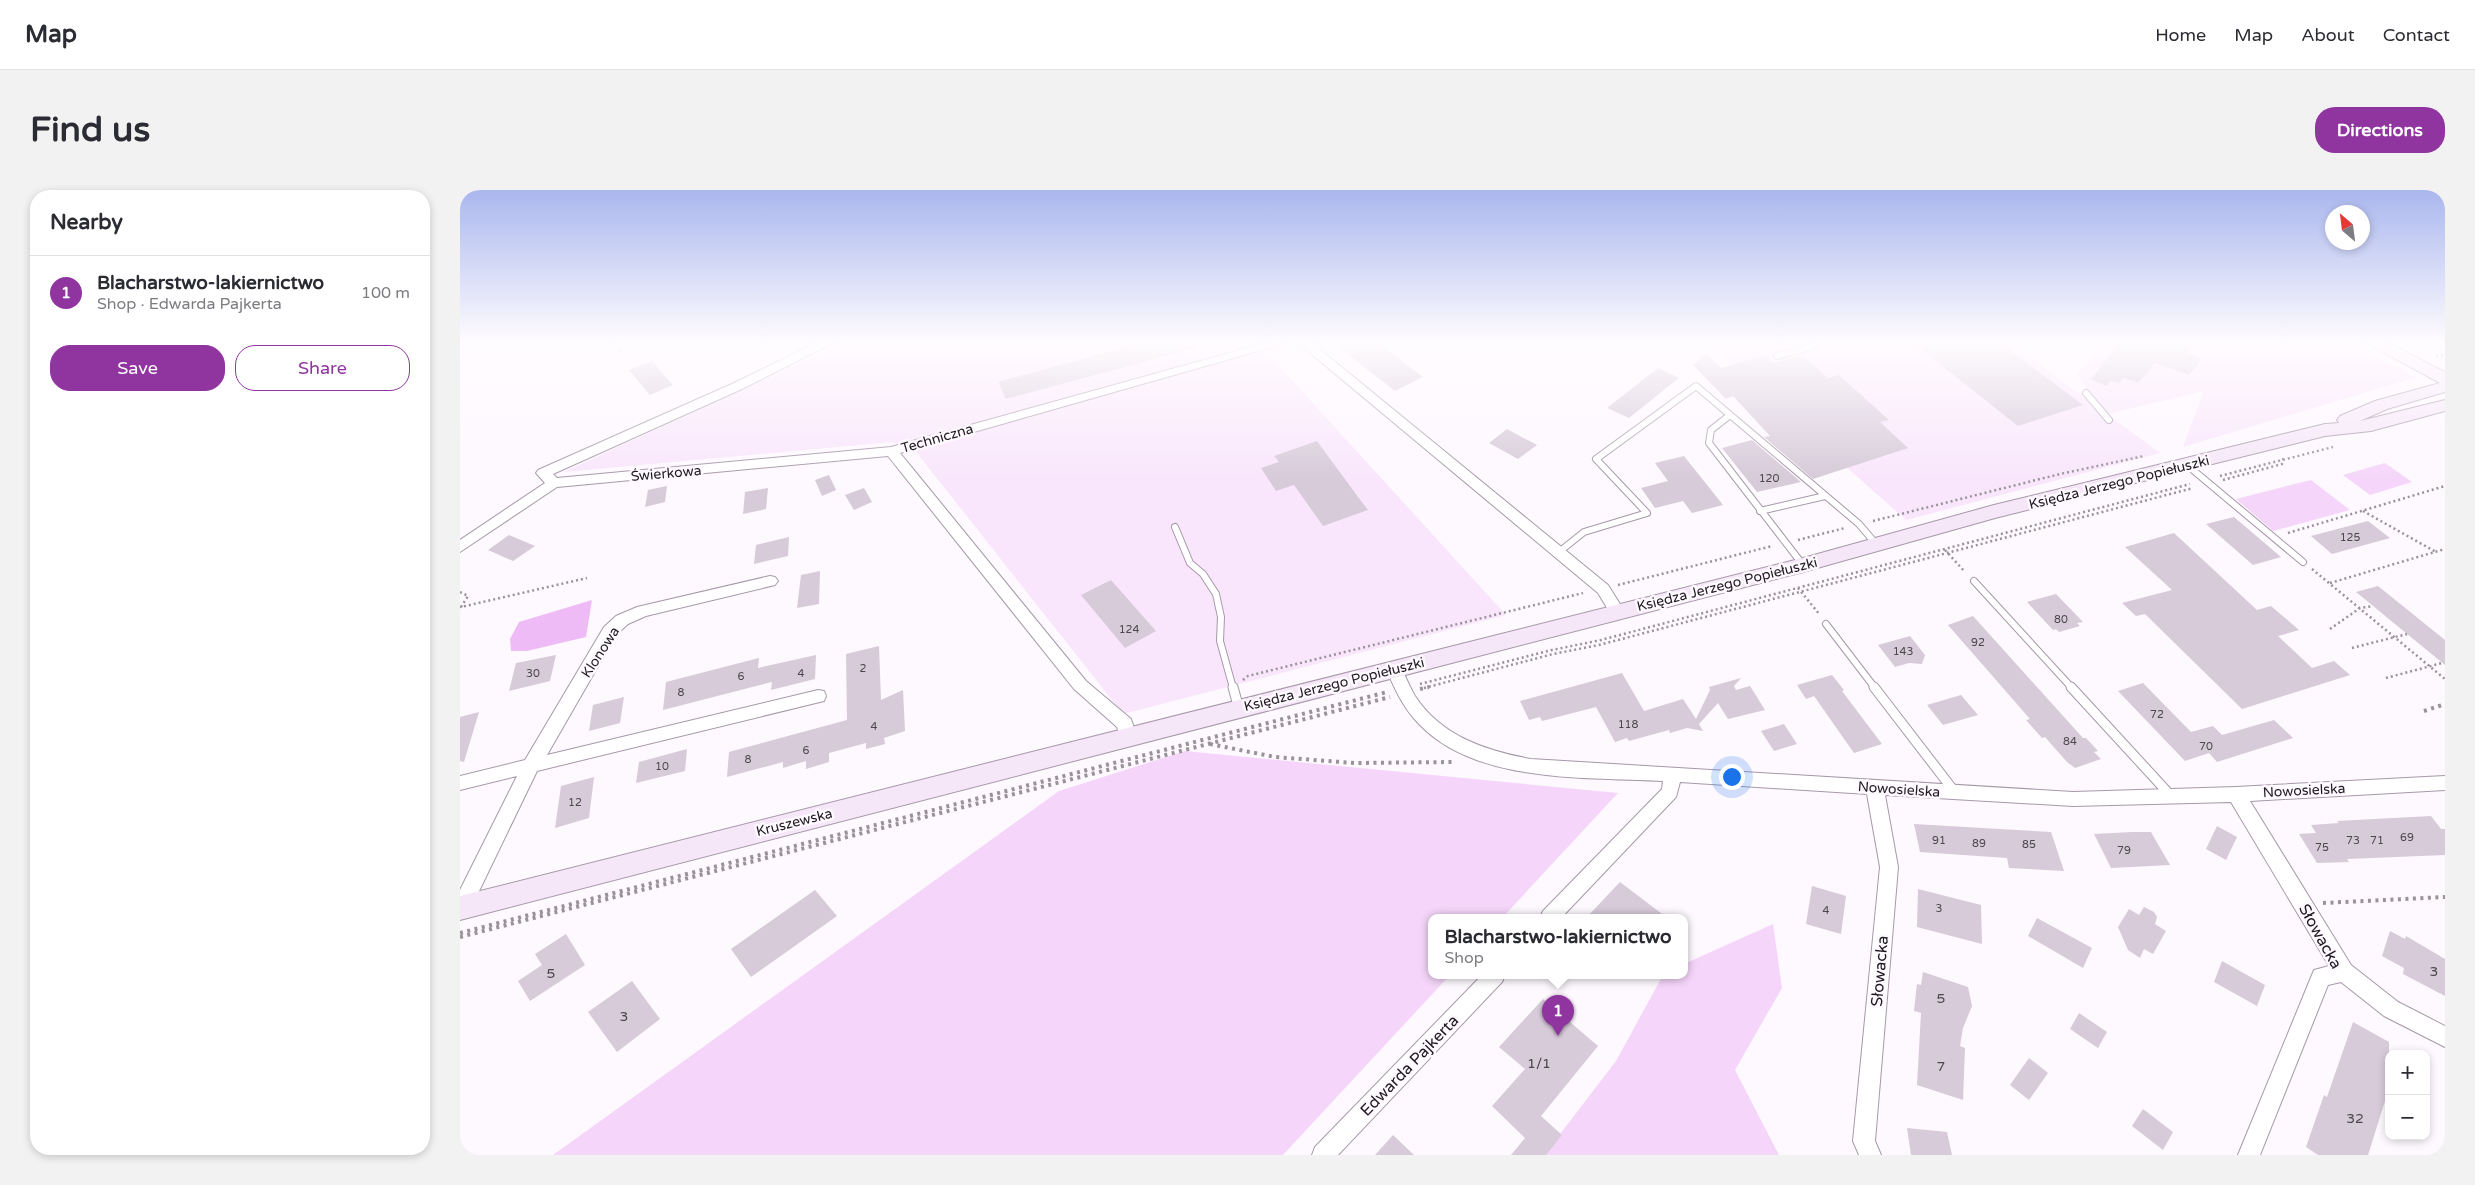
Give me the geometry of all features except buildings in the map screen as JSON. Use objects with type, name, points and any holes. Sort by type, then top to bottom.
[{"type":"street","points":[[554,483],[543,473],[736,387]]},
{"type":"street","name":"Techniczna","points":[[1122,387],[891,451],[1080,685],[1125,724],[1128,737]]},
{"type":"street","points":[[1357,387],[1602,588],[1617,612]]},
{"type":"street","name":"Księdza Jerzego Popiełuszki","points":[[2325,430],[2381,405],[2445,387]]},
{"type":"street","name":"Księdza Jerzego Popiełuszki","points":[[1128,737],[1199,730],[1236,698],[1401,683],[1617,612],[1802,565],[1994,512],[2325,430],[2371,425],[2445,405]]},
{"type":"street","name":"Świerkowa","points":[[460,547],[554,483],[835,458],[891,451]]},
{"type":"street","name":"Klonowa","points":[[460,908],[531,766],[610,631],[622,620],[642,611],[770,581]]},
{"type":"street","name":"Nowosielska","points":[[1401,683],[1413,706],[1436,729],[1467,749],[1492,758],[1531,766],[2072,799],[2172,797],[2445,783]]},
{"type":"street","points":[[460,783],[818,696]]},
{"type":"street","name":"Kruszewska","points":[[460,908],[1128,737]]},
{"type":"street","points":[[1553,914],[1670,792],[1672,776]]},
{"type":"street","name":"Słowacka","points":[[1870,1155],[1864,1140],[1889,867],[1875,788]]},
{"type":"street","name":"Słowacka","points":[[2236,794],[2344,972],[2321,977],[2249,1155]]},
{"type":"street","points":[[2344,972],[2391,1008],[2445,1037]]},
{"type":"street","name":"Edwarda Pajkerta","points":[[1323,1155],[1491,979]]},
{"type":"lane","points":[[1559,552],[1584,532],[1647,513],[1596,459],[1695,387]]},
{"type":"lane","points":[[1697,387],[1858,524],[1876,544]]},
{"type":"lane","points":[[2086,393],[2109,420]]},
{"type":"lane","points":[[1730,415],[1711,430],[1709,443],[1802,565]]},
{"type":"lane","points":[[2187,465],[2303,562]]},
{"type":"lane","points":[[1760,511],[1825,496]]},
{"type":"lane","points":[[1175,527],[1190,563],[1203,574],[1216,594],[1221,617],[1220,641],[1236,698]]},
{"type":"lane","points":[[1974,581],[2172,797]]},
{"type":"lane","points":[[1826,624],[1956,793]]},
{"type":"path","points":[[2283,460],[2338,445]]},
{"type":"path","points":[[460,933],[1199,730],[1401,683],[1601,640],[2206,482],[2282,464],[2285,450]]},
{"type":"path","points":[[1236,698],[1248,676],[2060,474],[2146,456]]},
{"type":"path","points":[[460,937],[1207,743],[1401,683],[1599,646],[1949,554],[2206,482]]},
{"type":"path","points":[[2273,537],[2445,486]]},
{"type":"path","points":[[2363,510],[2436,552]]},
{"type":"path","points":[[2330,583],[2445,549]]},
{"type":"path","points":[[1945,550],[1974,581]]},
{"type":"path","points":[[2303,562],[2445,679]]},
{"type":"path","points":[[460,592],[468,596],[461,607],[587,578]]},
{"type":"path","points":[[1798,588],[1826,624]]},
{"type":"path","points":[[2330,629],[2360,608],[2373,606]]},
{"type":"path","points":[[2352,648],[2407,634]]},
{"type":"path","points":[[2386,678],[2442,663]]},
{"type":"path","points":[[2424,711],[2445,704]]},
{"type":"path","points":[[1199,730],[1207,743],[1275,757],[1354,763],[1456,762]]},
{"type":"path","points":[[2304,904],[2445,898]]},
{"type":"shaded area","points":[[748,387],[1298,387],[1506,615],[1123,714],[917,453],[892,442],[564,472]]},
{"type":"shaded area","points":[[1757,387],[2070,387],[2100,409],[2086,387],[2383,387],[2183,447],[2204,391],[2107,414],[2160,453],[1906,520]]},
{"type":"shaded area","points":[[2385,463],[2412,482],[2370,495],[2343,475]]},
{"type":"shaded area","points":[[2311,480],[2350,510],[2273,531],[2236,499]]},
{"type":"shaded area","points":[[592,600],[586,637],[527,651],[511,651],[510,639],[519,622]]},
{"type":"shaded area","points":[[1185,751],[1618,793],[1506,914],[1428,914],[1428,979],[1446,979],[1283,1155],[553,1155],[1059,791]]},
{"type":"shaded area","points":[[1773,924],[1782,988],[1735,1070],[1779,1155],[1544,1155],[1616,1061],[1661,979],[1688,979],[1688,962]]},
{"type":"place","name":"Blacharstwo-lakiernictwo","points":[[1558,1036]]}]
